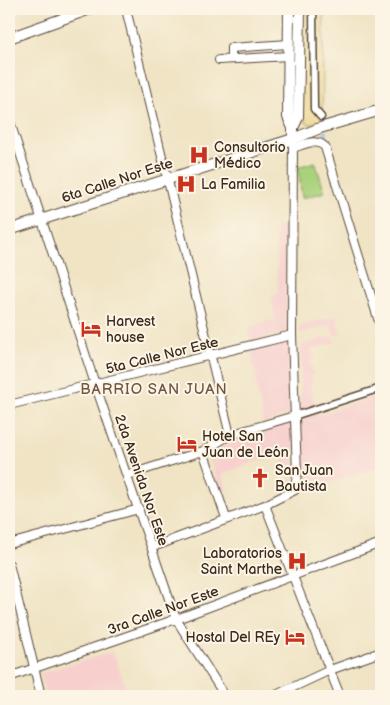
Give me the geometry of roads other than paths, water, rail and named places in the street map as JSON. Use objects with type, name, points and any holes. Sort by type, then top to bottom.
[{"type":"street","points":[[9,38],[90,9]]},
{"type":"street","points":[[126,9],[230,435]]},
{"type":"street","points":[[313,9],[314,109],[320,122]]},
{"type":"street","points":[[152,547],[265,505],[296,490],[292,335],[293,128],[298,117],[300,10],[289,10],[288,117],[293,128]]},
{"type":"street","points":[[231,59],[231,48],[289,44]]},
{"type":"street","points":[[219,60],[289,62],[300,67]]},
{"type":"street","name":"6ta Calle Nor Este","points":[[293,128],[381,110]]},
{"type":"street","name":"2da Avenida Nor Este","points":[[9,120],[95,384],[128,474],[176,619],[226,696]]},
{"type":"street","name":"6ta Calle Nor Este","points":[[9,230],[166,178],[293,143],[320,122]]},
{"type":"street","points":[[293,143],[313,142],[320,143],[325,147],[377,305],[381,328]]},
{"type":"street","name":"5ta Calle Nor Este","points":[[9,406],[292,335]]},
{"type":"street","points":[[128,474],[203,451],[230,435],[381,388]]},
{"type":"street","points":[[203,451],[226,518]]},
{"type":"street","points":[[265,505],[340,696]]},
{"type":"street","points":[[9,544],[139,509]]},
{"type":"street","name":"3ra Calle Nor Este","points":[[9,677],[176,619],[381,543]]},
{"type":"street","points":[[9,564],[41,696]]},
{"type":"street","points":[[274,696],[330,670],[381,652]]},
{"type":"waterway","points":[[325,131],[327,138]]},
{"type":"place","name":"Consultorio Médico","points":[[199,155]]},
{"type":"place","name":"La Familia","points":[[186,184]]},
{"type":"place","name":"Harvest house","points":[[91,329]]},
{"type":"place","name":"Hotel San Juan de León","points":[[187,444]]},
{"type":"place","name":"San Juan Bautista","points":[[260,478]]},
{"type":"place","name":"Laboratorios Saint Marthe","points":[[297,561]]},
{"type":"place","name":"Hostal Del REy","points":[[295,637]]},
{"type":"district","name":"BARRIO SAN JUAN","points":[[154,389]]}]
